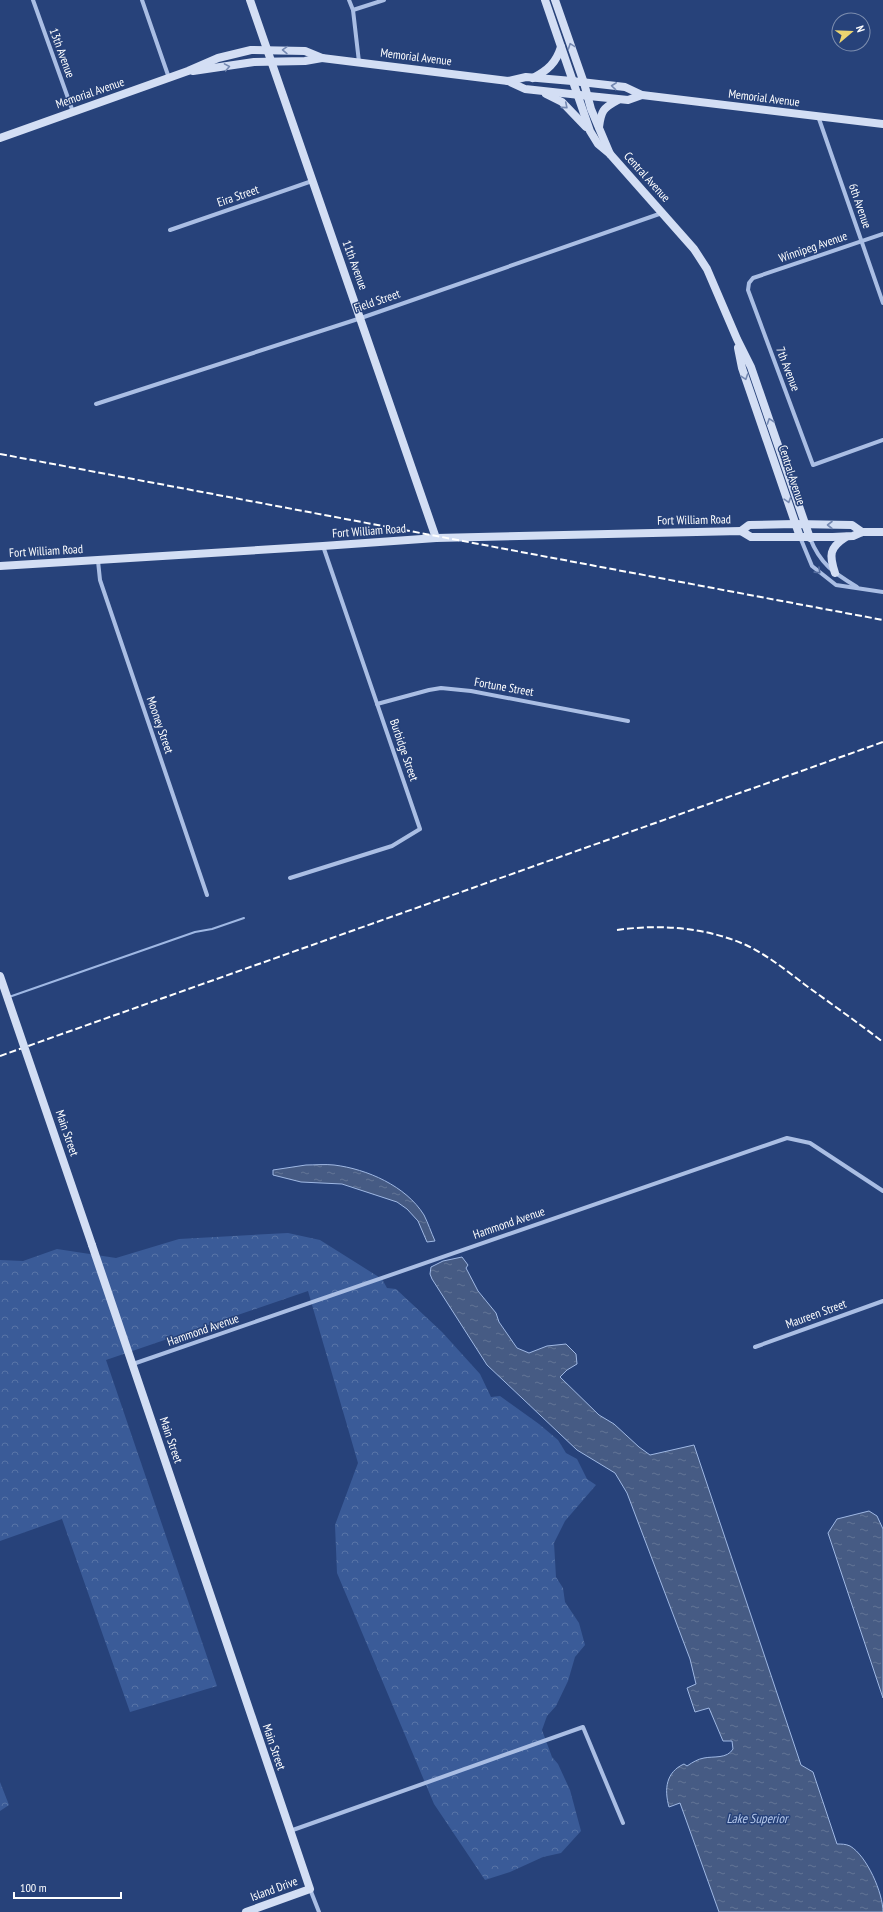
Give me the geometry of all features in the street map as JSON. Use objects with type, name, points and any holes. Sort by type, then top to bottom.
[{"type":"main road","name":"11th Avenue","points":[[250,0],[436,538]]},
{"type":"main road","name":"Central Avenue","points":[[545,0],[576,95],[590,131],[598,144],[610,154],[702,259],[737,340],[751,367],[810,538]]},
{"type":"main road","name":"Central Avenue","points":[[555,0],[599,130],[610,154]]},
{"type":"main road","points":[[533,78],[552,66],[558,57],[561,47]]},
{"type":"main road","name":"Memorial Avenue","points":[[0,138],[169,78],[218,58],[251,50],[305,50],[322,58]]},
{"type":"main road","name":"Memorial Avenue","points":[[188,71],[208,70],[254,62],[305,61],[322,58],[508,81],[534,90],[576,95],[628,100],[642,95]]},
{"type":"main road","name":"Memorial Avenue","points":[[508,81],[526,77],[625,87],[642,95],[883,124]]},
{"type":"main road","points":[[534,90],[552,96],[562,102],[590,131]]},
{"type":"main road","points":[[599,130],[601,115],[606,106],[618,99]]},
{"type":"main road","name":"Central Avenue","points":[[737,340],[742,368],[800,537]]},
{"type":"main road","name":"Fort William Road","points":[[741,532],[750,525],[795,524],[852,525],[862,532]]},
{"type":"main road","name":"Fort William Road","points":[[0,566],[98,561],[436,538],[741,532],[751,537],[810,538],[853,536],[862,532],[883,532]]},
{"type":"main road","points":[[835,573],[831,561],[831,552],[834,546],[847,536]]},
{"type":"main road","name":"Main Street","points":[[0,976],[310,1889]]},
{"type":"main road","name":"Island Drive","points":[[246,1912],[310,1889]]},
{"type":"street","name":"13th Avenue","points":[[33,0],[73,112]]},
{"type":"street","points":[[142,0],[169,78]]},
{"type":"street","points":[[349,0],[353,10],[360,63]]},
{"type":"street","points":[[353,10],[384,0]]},
{"type":"street","name":"6th Avenue","points":[[818,116],[883,303]]},
{"type":"street","name":"Eira Street","points":[[170,230],[312,181]]},
{"type":"street","name":"Field Street","points":[[96,404],[361,318],[663,213]]},
{"type":"street","name":"Winnipeg Avenue","points":[[751,280],[753,278],[883,234]]},
{"type":"street","name":"7th Avenue","points":[[751,280],[748,290],[751,301],[813,465],[883,440]]},
{"type":"street","name":"Central Avenue","points":[[800,537],[812,566],[836,585],[883,592]]},
{"type":"street","name":"Central Avenue","points":[[810,538],[816,552],[824,563],[835,573],[859,588]]},
{"type":"street","name":"Burbidge Street","points":[[290,878],[392,846],[420,829],[324,546]]},
{"type":"street","name":"Mooney Street","points":[[98,561],[100,580],[207,895]]},
{"type":"street","name":"Fortune Street","points":[[377,704],[429,690],[448,689],[490,694],[628,721]]},
{"type":"street","name":"Hammond Avenue","points":[[133,1364],[787,1138],[810,1143],[883,1191]]},
{"type":"street","name":"Maureen Street","points":[[755,1347],[883,1301]]},
{"type":"street","points":[[290,1831],[583,1727],[623,1823]]},
{"type":"street","name":"Main Street","points":[[310,1889],[319,1912]]},
{"type":"green space","points":[[288,1233],[320,1240],[382,1279],[387,1288],[396,1289],[442,1332],[480,1374],[491,1397],[500,1396],[539,1424],[558,1440],[566,1453],[577,1459],[587,1479],[596,1485],[565,1521],[554,1543],[556,1577],[563,1588],[565,1602],[579,1623],[585,1645],[575,1657],[568,1681],[556,1706],[547,1716],[542,1730],[552,1757],[558,1764],[570,1790],[581,1831],[561,1853],[543,1857],[510,1872],[485,1880],[434,1804],[337,1573],[335,1525],[358,1463],[308,1291],[106,1360],[217,1686],[130,1712],[62,1519],[0,1541],[0,1260],[23,1261],[57,1249],[116,1258],[179,1239]]},
{"type":"green space","points":[[0,1782],[9,1805],[0,1811]]},
{"type":"water","points":[[306,1165],[331,1165],[347,1167],[372,1175],[396,1187],[416,1205],[424,1215],[435,1241],[427,1242],[418,1221],[407,1209],[397,1202],[342,1184],[301,1182],[273,1175],[273,1170]]},
{"type":"water","name":"Lake Superior","points":[[462,1257],[468,1265],[466,1268],[478,1291],[496,1313],[499,1322],[517,1348],[529,1353],[547,1346],[566,1344],[576,1354],[577,1364],[567,1370],[560,1377],[599,1415],[614,1424],[650,1455],[694,1445],[801,1765],[813,1772],[837,1844],[845,1844],[850,1846],[868,1866],[877,1885],[883,1912],[719,1912],[680,1803],[669,1807],[667,1800],[667,1788],[670,1776],[678,1767],[684,1764],[687,1766],[702,1758],[724,1756],[733,1749],[732,1741],[723,1741],[709,1708],[695,1712],[687,1688],[696,1684],[690,1659],[627,1493],[615,1473],[577,1450],[487,1365],[432,1279],[430,1274],[431,1267],[443,1261]]},
{"type":"water","points":[[869,1511],[877,1516],[883,1529],[883,1698],[828,1533],[837,1519]]},
{"type":"waterway","points":[[9,997],[195,932],[212,929],[244,918]]},
{"type":"railway","points":[[0,454],[883,620]]},
{"type":"railway","points":[[0,1056],[883,742]]},
{"type":"railway","points":[[617,930],[650,927],[682,928],[715,934],[746,945],[776,963],[883,1042]]}]
